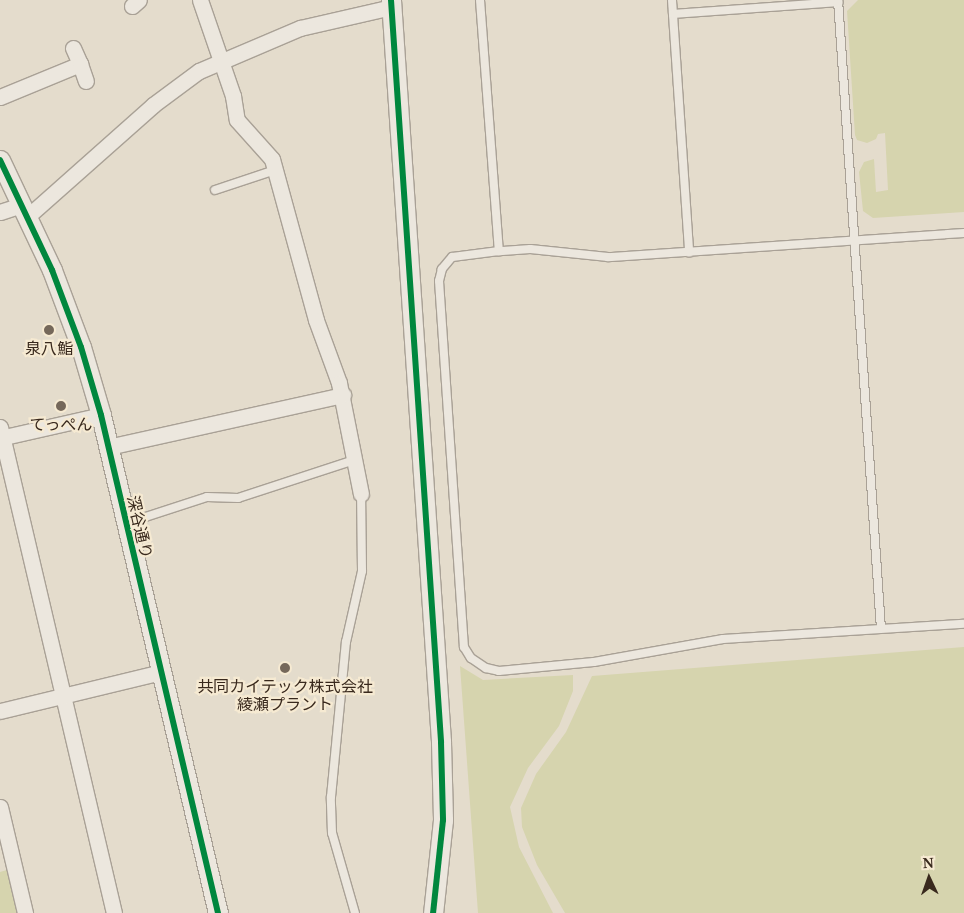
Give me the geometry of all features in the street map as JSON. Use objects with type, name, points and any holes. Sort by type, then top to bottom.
[{"type":"street","points":[[200,0],[238,120],[272,158],[316,320],[342,395],[361,494]]},
{"type":"street","points":[[0,212],[25,211],[153,105],[199,71],[300,28],[391,3],[441,742],[444,820],[434,913]]},
{"type":"street","points":[[73,48],[86,81]]},
{"type":"street","points":[[0,97],[80,64]]},
{"type":"street","name":"深谷通り","points":[[0,160],[25,211],[81,348],[101,415],[125,524],[218,913]]},
{"type":"street","points":[[108,448],[342,395]]},
{"type":"street","points":[[101,415],[1,434],[114,913]]},
{"type":"street","points":[[0,711],[161,672]]},
{"type":"street","points":[[0,807],[25,913]]},
{"type":"lane","points":[[480,0],[499,251]]},
{"type":"lane","points":[[672,0],[689,252]]},
{"type":"lane","points":[[673,14],[839,1],[881,629]]},
{"type":"lane","points":[[215,190],[275,170]]},
{"type":"lane","points":[[964,233],[608,257],[530,249],[499,251],[452,256],[442,269],[439,281],[464,647],[471,658],[486,668],[499,671],[594,662],[723,639],[964,624]]},
{"type":"lane","points":[[125,524],[164,514],[207,496],[238,498],[354,460]]},
{"type":"lane","points":[[355,913],[332,833],[331,796],[346,642],[362,571],[361,494]]},
{"type":"shaded area","points":[[858,0],[964,0],[964,212],[873,218],[863,211],[859,172],[864,162],[874,159],[876,192],[888,190],[885,133],[878,134],[876,139],[867,143],[857,140],[855,135],[847,11]]},
{"type":"shaded area","points":[[964,647],[964,913],[565,913],[537,865],[522,827],[521,808],[536,774],[566,732],[592,676]]},
{"type":"shaded area","points":[[460,666],[483,680],[573,675],[573,691],[559,726],[528,768],[510,807],[519,847],[553,913],[478,913]]},
{"type":"shaded area","points":[[7,870],[18,913],[0,913],[0,872]]},
{"type":"cycle path","points":[[391,0],[441,742],[443,820],[433,913]]},
{"type":"cycle path","points":[[0,160],[52,270],[81,347],[101,415],[218,913]]},
{"type":"place","name":"泉八鮨","points":[[49,330]]},
{"type":"place","name":"てっぺん","points":[[61,406]]},
{"type":"place","name":"共同カイテック株式会社 綾瀬プラント","points":[[285,668]]}]
